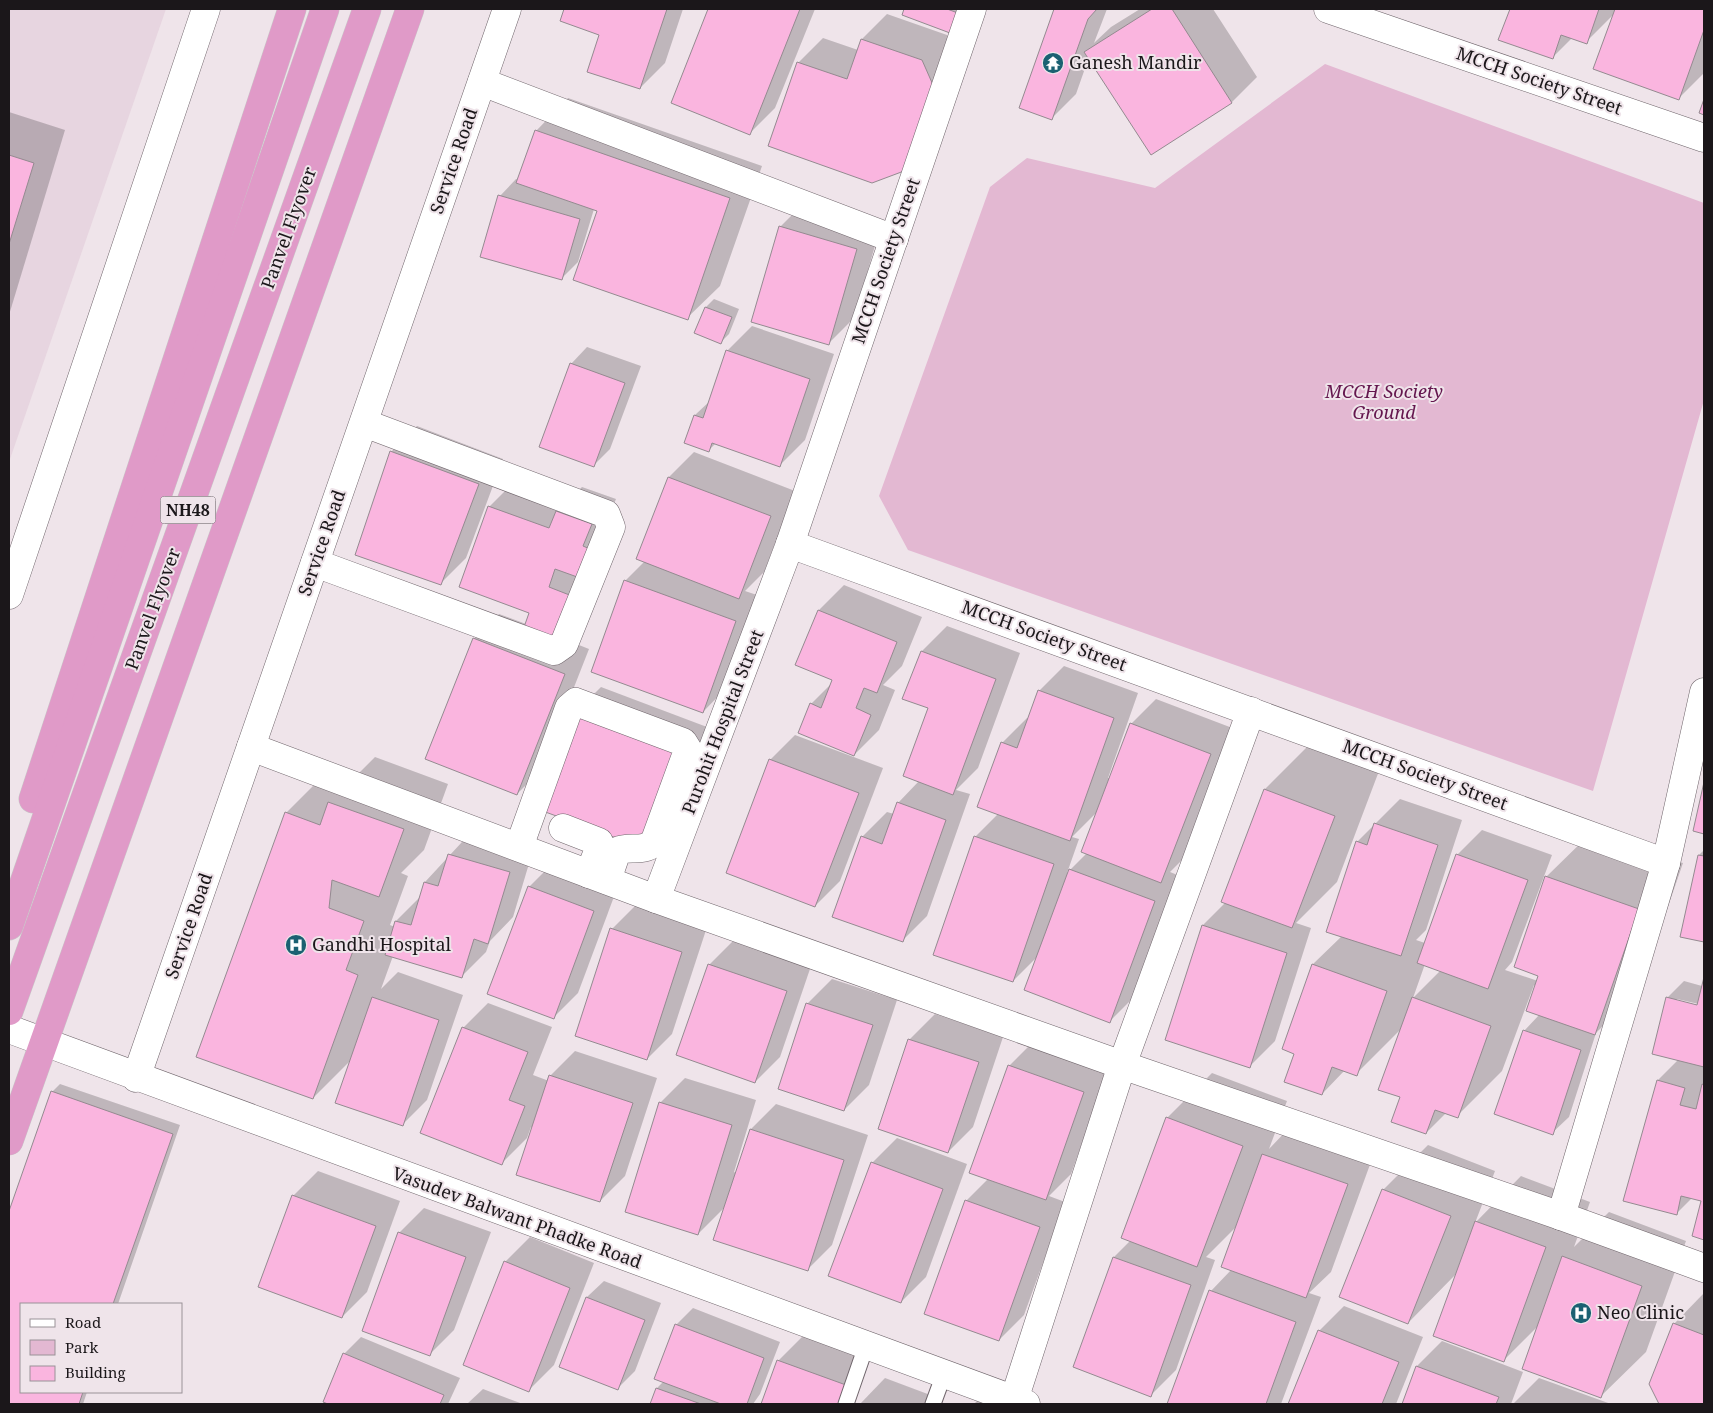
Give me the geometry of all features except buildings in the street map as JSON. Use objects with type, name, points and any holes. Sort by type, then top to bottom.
[{"type":"highway","points":[[9,871],[292,9]]},
{"type":"highway","name":"Panvel Flyover","points":[[9,926],[325,9]]},
{"type":"highway","name":"Panvel Flyover","points":[[9,1011],[367,9]]},
{"type":"highway","points":[[9,1141],[410,9]]},
{"type":"street","points":[[9,595],[206,9]]},
{"type":"street","name":"Service Road","points":[[136,1078],[507,9]]},
{"type":"street","name":"MCCH Society Street","points":[[972,9],[790,544],[1666,862]]},
{"type":"street","name":"MCCH Society Street","points":[[1328,9],[1375,16],[1704,138]]},
{"type":"street","points":[[482,82],[894,238]]},
{"type":"street","points":[[315,563],[554,651],[564,644],[611,527],[606,514],[364,423]]},
{"type":"street","name":"Purohit Hospital Street","points":[[656,899],[696,762],[790,544]]},
{"type":"street","points":[[1561,1216],[1666,862],[1700,728],[1704,692]]},
{"type":"street","points":[[519,847],[569,708],[576,702],[683,742],[696,762],[654,844],[645,850],[622,849],[617,851],[598,877]]},
{"type":"street","points":[[1020,1402],[1122,1065],[1251,711]]},
{"type":"street","points":[[251,746],[656,899],[1122,1065],[1561,1216],[1704,1268]]},
{"type":"street","points":[[563,828],[599,842],[598,877]]},
{"type":"street","name":"Vasudev Balwant Phadke Road","points":[[9,1029],[43,1044],[1020,1402]]},
{"type":"lane","points":[[846,1404],[866,1346]]},
{"type":"lane","points":[[932,1404],[944,1374]]},
{"type":"shaded area","points":[[9,9],[166,9],[9,462]]},
{"type":"green space","name":"MCCH Society Ground","points":[[1325,64],[1704,203],[1704,400],[1593,791],[908,550],[879,496],[990,187],[1027,158],[1155,188]]},
{"type":"place","name":"Ganesh Mandir","points":[[1053,63]]},
{"type":"place","name":"Gandhi Hospital","points":[[296,945]]},
{"type":"place","name":"Neo Clinic","points":[[1581,1313]]}]
